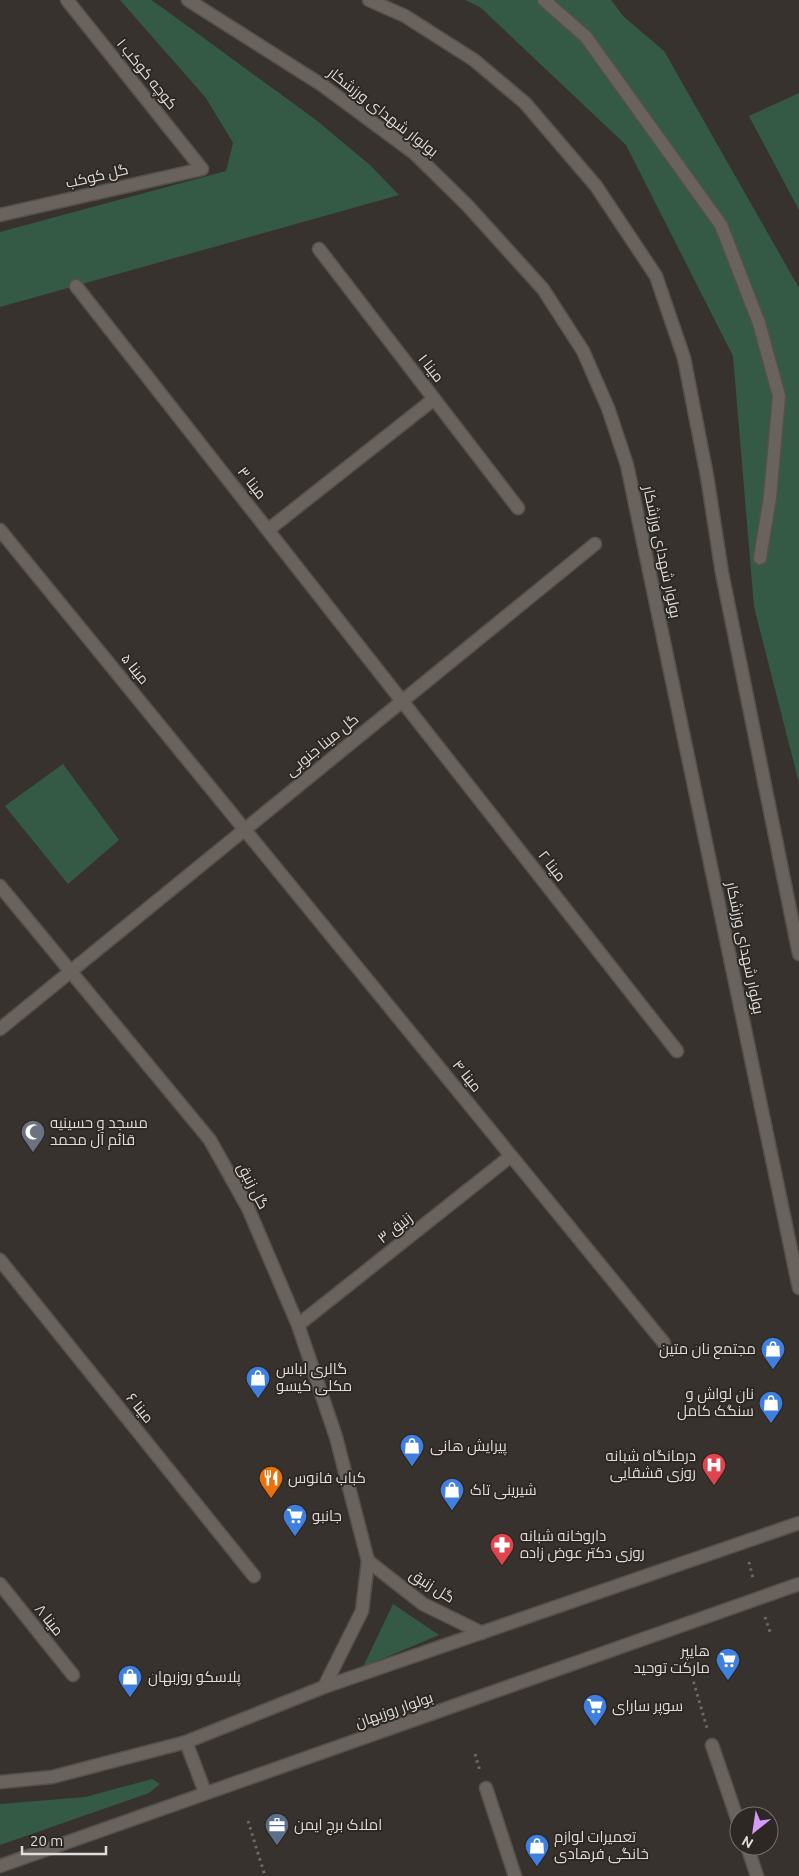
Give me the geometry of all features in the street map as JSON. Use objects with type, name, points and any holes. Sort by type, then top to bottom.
[{"type":"street","name":"کوچه کوکب ۱","points":[[67,0],[202,169]]},
{"type":"street","name":"بولوار شهدای ورزشکار","points":[[188,0],[322,85],[414,154],[467,205],[543,289],[583,351],[608,408],[627,465],[799,1288]]},
{"type":"street","points":[[369,0],[405,16],[474,60],[525,103],[596,186],[656,276],[684,358],[707,476],[722,573],[799,954]]},
{"type":"street","points":[[544,0],[586,37],[722,225],[759,323],[779,396],[770,497],[760,558]]},
{"type":"street","name":"گل کوکب","points":[[1,213],[202,169]]},
{"type":"street","name":"مینا ۱","points":[[319,249],[518,508]]},
{"type":"street","name":"مینا ۳","points":[[76,286],[402,701]]},
{"type":"street","points":[[268,530],[434,399]]},
{"type":"street","name":"مینا ۵","points":[[0,530],[245,830]]},
{"type":"street","name":"گل مینا جنوبی","points":[[0,1029],[595,544]]},
{"type":"street","name":"مینا ۲","points":[[402,701],[677,1051]]},
{"type":"street","name":"مینا ۴","points":[[245,830],[664,1343]]},
{"type":"street","name":"گل زنبق","points":[[0,886],[210,1140],[248,1208],[298,1325],[336,1437],[368,1561],[362,1611],[324,1687]]},
{"type":"street","name":"زنبق ۳","points":[[298,1325],[511,1156]]},
{"type":"street","name":"مینا ۶","points":[[0,1260],[254,1576]]},
{"type":"street","points":[[0,1782],[52,1777],[186,1742],[324,1687],[799,1523]]},
{"type":"street","name":"گل زنبق","points":[[368,1561],[423,1604],[482,1633]]},
{"type":"street","name":"مینا ۸","points":[[0,1584],[74,1675]]},
{"type":"street","name":"بولوار روزبهان","points":[[0,1866],[205,1792],[482,1697],[799,1584]]},
{"type":"street","points":[[186,1742],[205,1792]]},
{"type":"street","points":[[712,1745],[733,1806]]},
{"type":"street","points":[[486,1788],[516,1876]]},
{"type":"street","points":[[750,1856],[757,1876]]},
{"type":"path","points":[[688,1664],[712,1745]]},
{"type":"path","points":[[248,1821],[265,1876]]},
{"type":"green space","points":[[120,0],[151,0],[160,6],[316,120],[370,165],[399,195],[0,307],[0,232],[226,171],[233,143],[206,98]]},
{"type":"green space","points":[[465,0],[611,0],[624,17],[664,51],[799,288],[799,783],[754,607],[733,356],[626,145],[480,7]]},
{"type":"green space","points":[[799,93],[799,210],[749,116]]},
{"type":"green space","points":[[63,764],[119,840],[68,884],[5,806]]},
{"type":"green space","points":[[393,1604],[439,1635],[363,1667]]},
{"type":"green space","points":[[152,1779],[160,1784],[149,1793],[0,1845],[0,1804],[85,1797]]},
{"type":"place","name":"مسجد و حسینیه قائم آل محمد","points":[[33,1153]]},
{"type":"place","name":"مجتمع نان متین","points":[[773,1370]]},
{"type":"place","name":"گالری لباس مکلی کیسو","points":[[258,1399]]},
{"type":"place","name":"نان لواش و سنگک کامل","points":[[771,1424]]},
{"type":"place","name":"پیرایش هانی","points":[[412,1467]]},
{"type":"place","name":"درمانگاه شبانه روزی قشقایی","points":[[714,1486]]},
{"type":"place","name":"کباب فانوس","points":[[271,1499]]},
{"type":"place","name":"شیرینی تاک","points":[[452,1511]]},
{"type":"place","name":"جانبو","points":[[295,1537]]},
{"type":"place","name":"داروخانه شبانه روزی دکتر عوض زاده","points":[[502,1566]]},
{"type":"place","name":"هایپر مارکت توحید","points":[[728,1681]]},
{"type":"place","name":"پلاسکو روزبهان","points":[[130,1698]]},
{"type":"place","name":"سوپر سارای","points":[[595,1727]]},
{"type":"place","name":"املاک برج ایمن","points":[[277,1846]]},
{"type":"place","name":"تعمیرات لوازم خانگی فرهادی","points":[[537,1867]]}]
